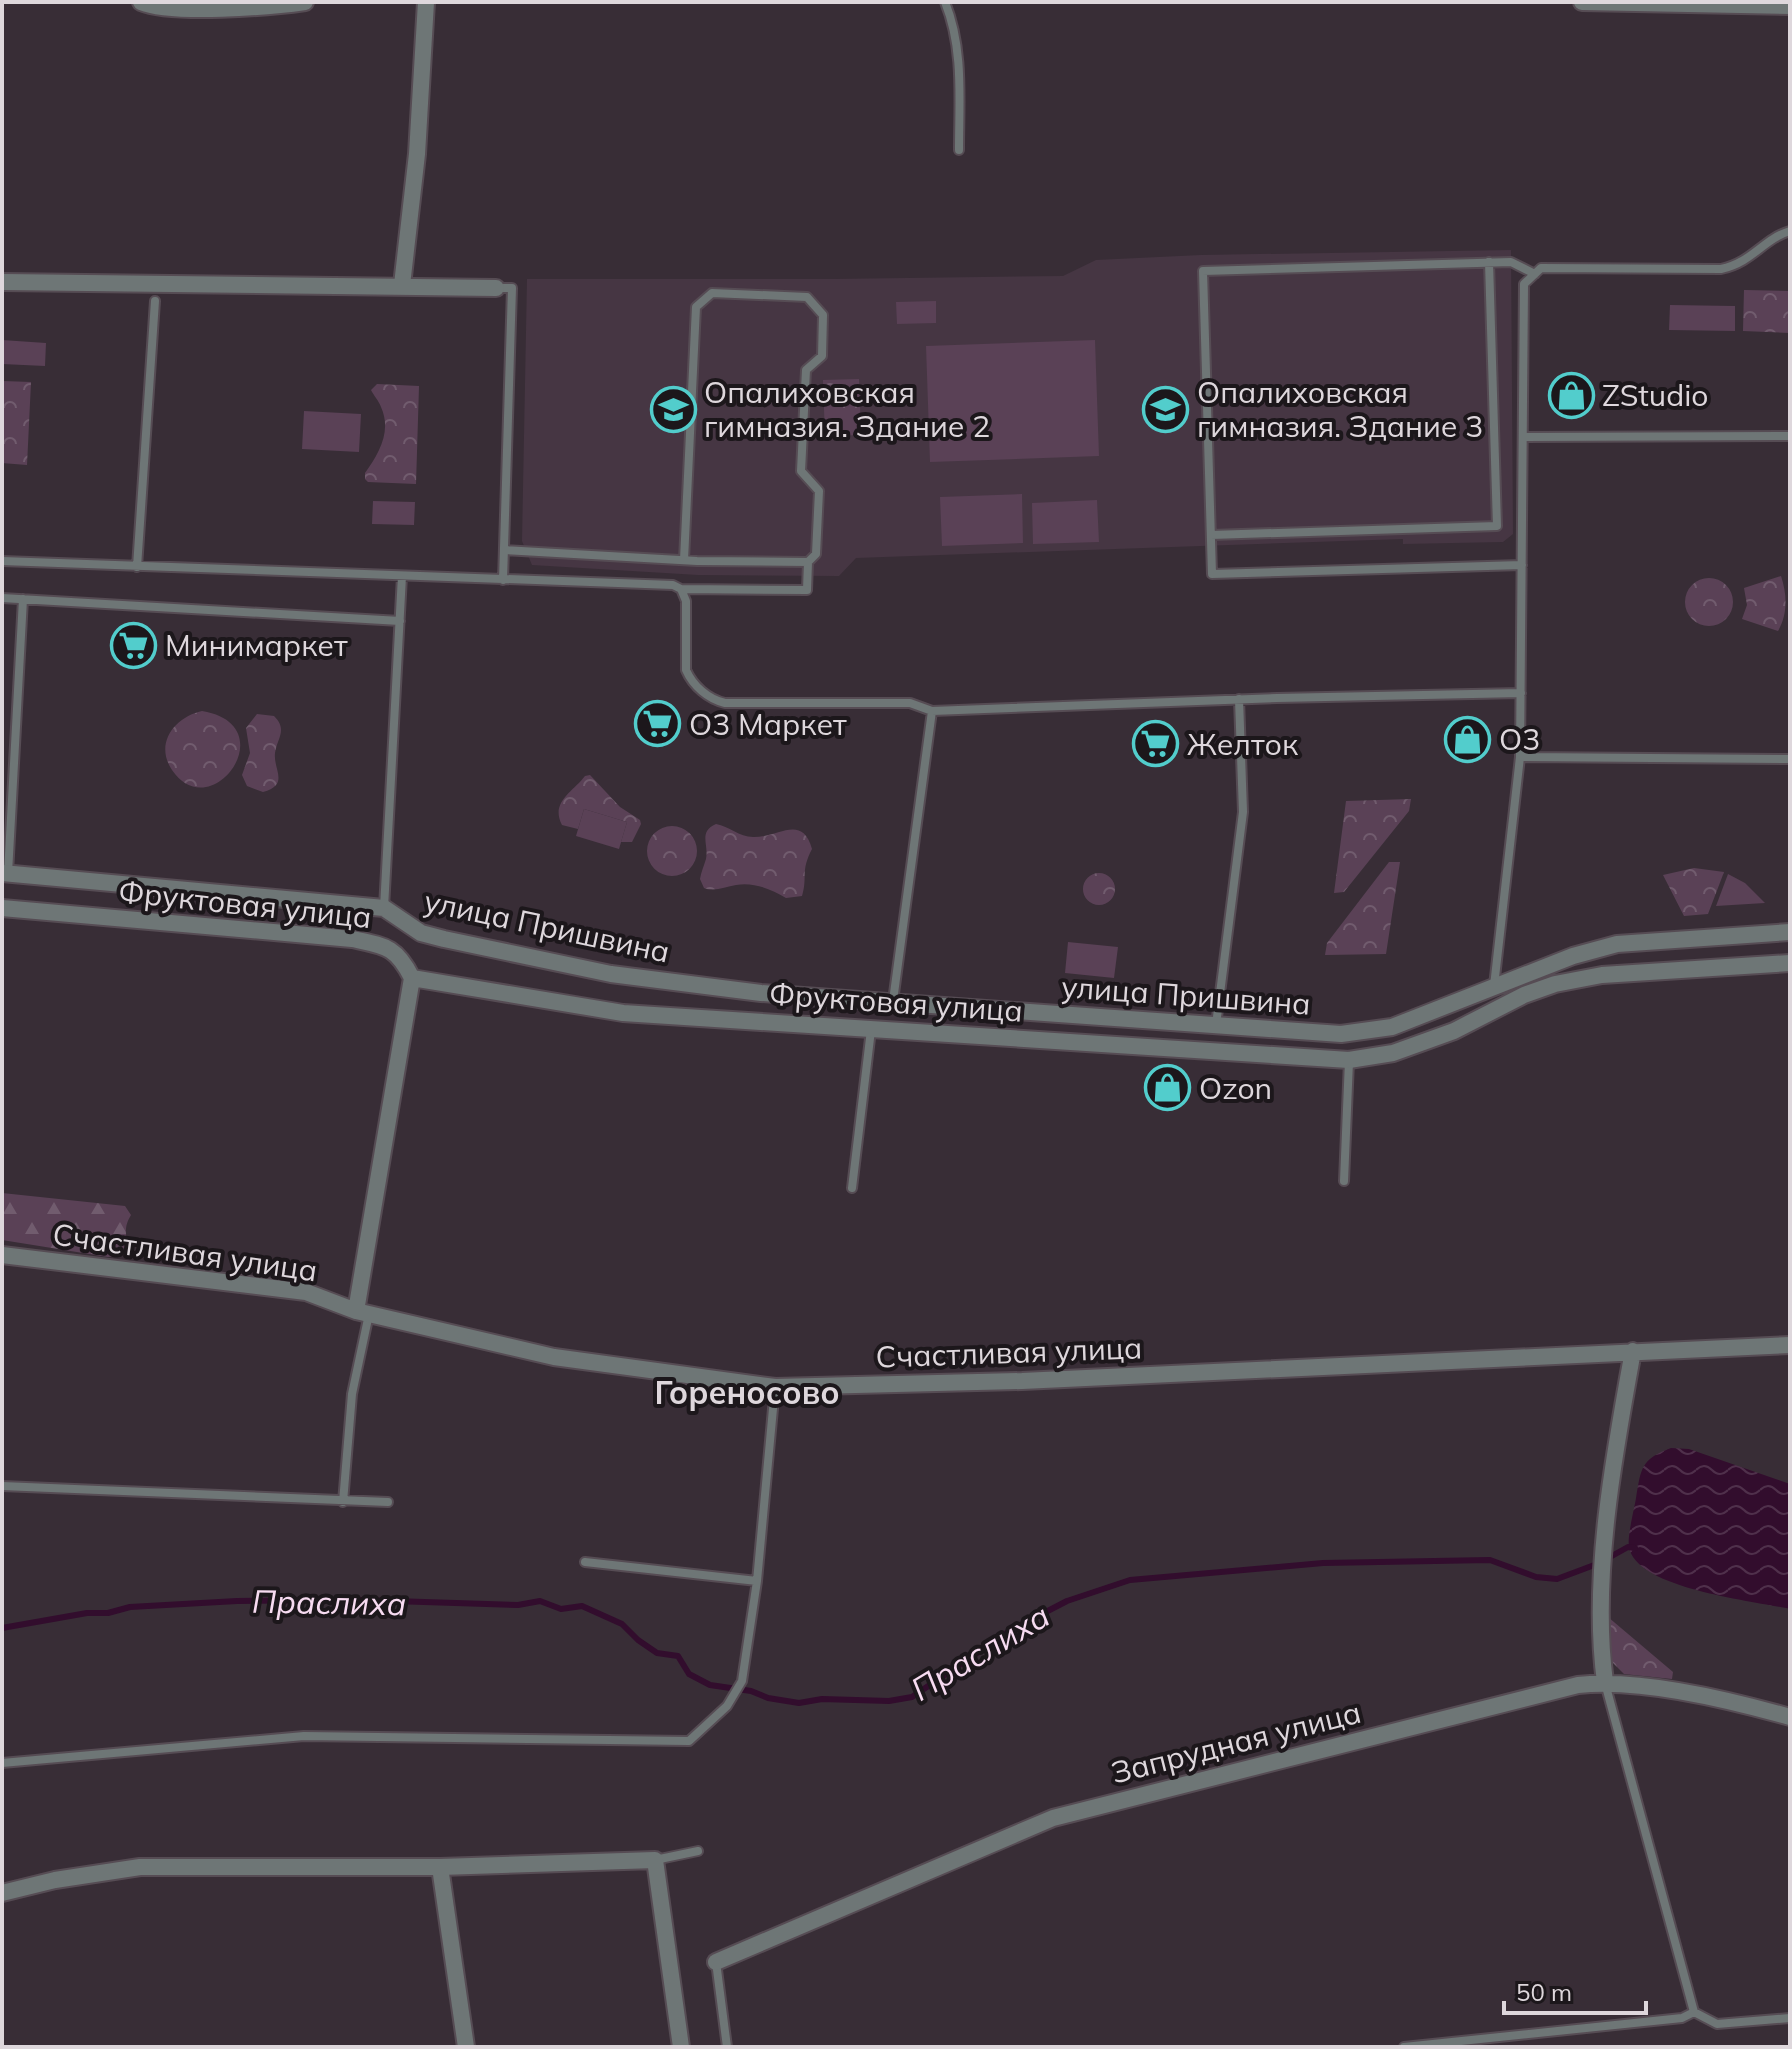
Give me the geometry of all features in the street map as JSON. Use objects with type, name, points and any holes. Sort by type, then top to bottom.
[{"type":"street","points":[[141,2],[154,7],[178,9],[305,2]]},
{"type":"street","points":[[402,285],[417,154],[426,2]]},
{"type":"street","points":[[1582,2],[1790,6]]},
{"type":"street","points":[[2,282],[496,288]]},
{"type":"street","name":"улица Пришвина","points":[[5,873],[384,908],[421,933],[611,974],[761,993],[1341,1034],[1392,1027],[1573,956],[1617,944],[1790,932]]},
{"type":"street","name":"Фруктовая улица","points":[[2,908],[352,939],[388,948],[402,958],[412,978],[623,1013],[1349,1060],[1393,1053],[1442,1035],[1524,995],[1555,984],[1602,975],[1790,963]]},
{"type":"street","points":[[362,1312],[412,978]]},
{"type":"street","name":"Счастливая улица","points":[[2,1255],[306,1292],[362,1312],[554,1357],[775,1387],[1022,1381],[1790,1345]]},
{"type":"street","points":[[1605,1682],[1600,1642],[1602,1588],[1615,1445],[1633,1351]]},
{"type":"street","name":"Запрудная улица","points":[[716,1962],[1053,1818],[1578,1685],[1605,1682],[1750,1705],[1790,1717]]},
{"type":"street","points":[[2,1893],[55,1880],[140,1867],[440,1867],[655,1860],[681,2047]]},
{"type":"street","points":[[440,1867],[466,2047]]},
{"type":"lane","points":[[945,2],[955,27],[960,77],[959,150]]},
{"type":"lane","points":[[1494,986],[1520,757],[1524,284],[1541,268],[1721,269],[1740,264],[1781,233],[1790,231]]},
{"type":"lane","points":[[1211,535],[1497,526],[1489,262]]},
{"type":"lane","points":[[1522,565],[1212,574],[1203,271],[1511,262],[1535,274]]},
{"type":"lane","points":[[496,288],[512,288],[503,580]]},
{"type":"lane","points":[[2,561],[673,585],[681,589],[807,590],[808,562],[816,554],[819,491],[801,471],[806,370],[822,356],[823,315],[807,297],[712,293],[696,307],[684,560]]},
{"type":"lane","points":[[137,567],[155,301]]},
{"type":"lane","points":[[1523,437],[1790,436]]},
{"type":"lane","points":[[504,550],[684,560],[808,562]]},
{"type":"lane","points":[[384,908],[402,576]]},
{"type":"lane","points":[[681,589],[686,601],[686,670],[714,701],[725,703],[910,703],[932,711],[1239,699],[1521,693]]},
{"type":"lane","points":[[2,598],[400,621]]},
{"type":"lane","points":[[5,873],[23,599]]},
{"type":"lane","points":[[1216,1026],[1243,812],[1239,699]]},
{"type":"lane","points":[[893,1001],[932,711]]},
{"type":"lane","points":[[1520,757],[1790,759]]},
{"type":"lane","points":[[852,1188],[871,1029]]},
{"type":"lane","points":[[1344,1181],[1349,1060]]},
{"type":"lane","points":[[343,1502],[362,1312]]},
{"type":"lane","points":[[2,1763],[304,1736],[689,1741],[727,1706],[742,1681],[757,1581],[775,1387]]},
{"type":"lane","points":[[2,1486],[388,1502]]},
{"type":"lane","points":[[585,1562],[757,1581]]},
{"type":"lane","points":[[1605,1682],[1694,2012],[1717,2024],[1790,2018]]},
{"type":"lane","points":[[655,1860],[698,1851]]},
{"type":"lane","points":[[716,1962],[727,2047]]},
{"type":"lane","points":[[1404,2047],[1682,2018],[1694,2012]]},
{"type":"shaded area","name":"Опалиховская гимназия. Здание 3","points":[[1511,250],[1513,534],[1503,542],[1403,544],[1403,539],[856,558],[839,576],[698,575],[532,565],[522,541],[527,279],[1063,276],[1096,260],[1201,255]]},
{"type":"green space","points":[[1744,290],[1790,291],[1790,333],[1743,331]]},
{"type":"green space","points":[[936,301],[936,323],[897,324],[896,302]]},
{"type":"green space","points":[[1670,305],[1735,306],[1735,331],[1669,330]]},
{"type":"green space","points":[[2,340],[46,343],[45,366],[2,364]]},
{"type":"green space","points":[[1095,340],[1099,456],[930,462],[926,346]]},
{"type":"green space","points":[[859,379],[861,435],[825,436],[823,380]]},
{"type":"green space","points":[[2,381],[31,382],[27,465],[2,463]]},
{"type":"green space","points":[[377,384],[419,386],[416,484],[368,482],[365,479],[384,433],[384,416],[371,390]]},
{"type":"green space","points":[[304,411],[361,414],[359,452],[302,449]]},
{"type":"green space","points":[[1022,494],[1023,543],[942,546],[940,497]]},
{"type":"green space","points":[[1097,500],[1099,542],[1033,544],[1032,503]]},
{"type":"green space","points":[[373,501],[415,502],[414,525],[372,524]]},
{"type":"green space","points":[[1781,576],[1786,604],[1778,631],[1742,619],[1747,605],[1744,588]]},
{"type":"green space","points":[[1709,578],[1726,585],[1733,602],[1726,619],[1709,626],[1692,619],[1685,602],[1692,585]]},
{"type":"green space","points":[[202,711],[226,720],[238,734],[240,751],[233,768],[221,781],[205,787],[188,785],[172,770],[165,750],[166,741],[176,725]]},
{"type":"green space","points":[[257,714],[274,716],[281,730],[275,753],[278,781],[263,792],[247,786],[242,775],[250,753],[246,728]]},
{"type":"green space","points":[[590,775],[620,807],[640,820],[632,842],[621,842],[627,822],[584,809],[578,829],[562,825],[559,810],[564,798],[585,776]]},
{"type":"green space","points":[[1411,799],[1409,811],[1344,892],[1334,893],[1346,801]]},
{"type":"green space","points":[[584,809],[627,822],[619,849],[576,836]]},
{"type":"green space","points":[[716,824],[753,837],[788,830],[802,832],[812,849],[806,863],[802,896],[786,898],[749,884],[704,888],[700,879],[707,854],[706,835]]},
{"type":"green space","points":[[672,826],[690,833],[697,851],[690,869],[672,876],[654,869],[647,851],[654,833]]},
{"type":"green space","points":[[1389,862],[1400,862],[1386,954],[1325,955],[1327,943]]},
{"type":"green space","points":[[1694,868],[1724,872],[1708,914],[1684,916],[1663,875]]},
{"type":"green space","points":[[1099,873],[1110,878],[1115,889],[1110,900],[1099,905],[1088,900],[1083,889],[1088,878]]},
{"type":"green space","points":[[1728,874],[1745,883],[1765,903],[1716,906]]},
{"type":"green space","points":[[1068,942],[1118,947],[1114,978],[1065,973]]},
{"type":"green space","points":[[2,1193],[125,1206],[131,1215],[126,1230],[128,1255],[108,1257],[2,1240]]},
{"type":"green space","points":[[1608,1617],[1673,1672],[1672,1679],[1624,1674],[1608,1658]]},
{"type":"water","points":[[1671,1448],[1689,1449],[1790,1484],[1790,1609],[1699,1591],[1652,1573],[1636,1561],[1629,1543],[1641,1472],[1654,1456]]},
{"type":"waterway","name":"Праслиха","points":[[1610,1557],[1628,1547],[1635,1548]]},
{"type":"waterway","name":"Праслиха","points":[[2,1628],[130,1607],[237,1601],[362,1600],[518,1605],[540,1601],[561,1609],[582,1606],[622,1624],[657,1653],[678,1656],[689,1674],[710,1685],[799,1703],[822,1699],[889,1701],[912,1697],[1011,1630],[1067,1601],[1130,1580],[1323,1563],[1490,1560],[1536,1577],[1557,1579],[1597,1564]]},
{"type":"place","name":"ZStudio","points":[[1571,395]]},
{"type":"place","name":"Опалиховская гимназия. Здание 2","points":[[673,409]]},
{"type":"place","name":"Опалиховская гимназия. Здание 3","points":[[1166,409]]},
{"type":"place","name":"Минимаркет","points":[[134,645]]},
{"type":"place","name":"О3 Маркет","points":[[658,724]]},
{"type":"place","name":"О3","points":[[1468,739]]},
{"type":"place","name":"Желток","points":[[1156,744]]},
{"type":"place","name":"Ozon","points":[[1168,1088]]},
{"type":"district","name":"Гореносово","points":[[747,1392]]}]
